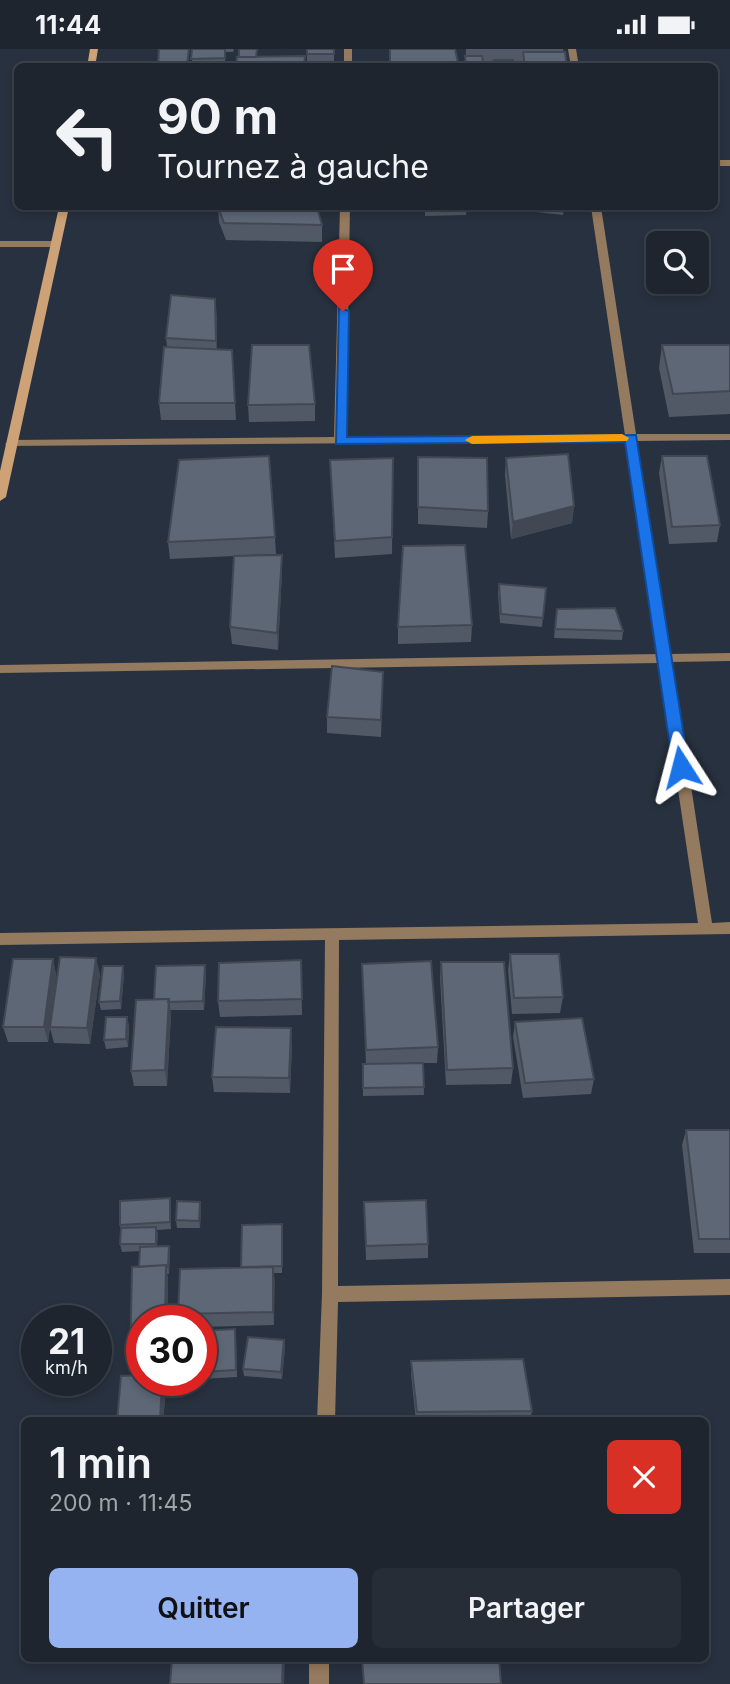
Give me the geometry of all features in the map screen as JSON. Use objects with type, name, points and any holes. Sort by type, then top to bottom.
[{"type":"street","points":[[0,496],[63,210]]},
{"type":"street","points":[[340,441],[345,210]]},
{"type":"street","points":[[596,210],[705,928]]},
{"type":"street","points":[[0,244],[56,244]]},
{"type":"street","points":[[11,444],[730,437]]},
{"type":"street","points":[[0,669],[730,657]]},
{"type":"street","points":[[0,939],[730,928]]},
{"type":"street","points":[[326,1417],[330,1294],[332,934]]},
{"type":"street","points":[[330,1294],[730,1287]]},
{"type":"street","points":[[319,1662],[319,1684]]},
{"type":"building","points":[[159,49],[189,49],[187,63],[158,63]]},
{"type":"building","points":[[192,49],[225,49],[225,58],[191,59]]},
{"type":"building","points":[[239,49],[257,49],[256,57],[239,57]]},
{"type":"building","points":[[307,49],[334,49],[334,54],[307,54]]},
{"type":"building","points":[[390,49],[455,49],[458,63],[390,63]]},
{"type":"building","points":[[523,52],[565,52],[566,63],[524,63]]},
{"type":"building","points":[[305,56],[304,63],[236,63],[237,57]]},
{"type":"building","points":[[465,56],[482,56],[483,63],[466,63]]},
{"type":"building","points":[[494,60],[513,60],[513,63],[494,63]]},
{"type":"building","points":[[219,210],[318,210],[322,225],[224,223]]},
{"type":"building","points":[[171,295],[215,299],[216,341],[166,338]]},
{"type":"building","points":[[252,345],[309,345],[315,404],[248,405]]},
{"type":"building","points":[[662,345],[730,345],[730,391],[673,394]]},
{"type":"building","points":[[164,347],[232,350],[235,403],[159,403]]},
{"type":"building","points":[[568,454],[574,506],[513,522],[506,458]]},
{"type":"building","points":[[269,456],[275,537],[168,542],[179,460]]},
{"type":"building","points":[[662,456],[707,456],[720,525],[672,527]]},
{"type":"building","points":[[418,457],[487,458],[488,511],[418,507]]},
{"type":"building","points":[[393,458],[392,537],[335,541],[330,460]]},
{"type":"building","points":[[465,545],[472,625],[398,627],[403,546]]},
{"type":"building","points":[[282,555],[277,633],[230,627],[234,556]]},
{"type":"building","points":[[499,584],[546,588],[543,618],[501,614]]},
{"type":"building","points":[[615,608],[623,631],[555,629],[557,609]]},
{"type":"building","points":[[332,666],[383,672],[381,720],[327,717]]},
{"type":"building","points":[[510,954],[559,954],[563,997],[514,998]]},
{"type":"building","points":[[60,957],[96,958],[87,1028],[50,1027]]},
{"type":"building","points":[[13,959],[53,959],[44,1027],[3,1027]]},
{"type":"building","points":[[301,960],[302,999],[218,1001],[219,963]]},
{"type":"building","points":[[431,961],[438,1047],[366,1050],[362,964]]},
{"type":"building","points":[[441,962],[504,962],[513,1068],[447,1070]]},
{"type":"building","points":[[205,965],[203,1001],[168,1002],[169,999],[154,999],[156,966]]},
{"type":"building","points":[[103,966],[123,966],[120,1001],[99,1002]]},
{"type":"building","points":[[169,999],[165,1070],[131,1071],[136,1000]]},
{"type":"building","points":[[106,1017],[127,1017],[126,1039],[104,1040]]},
{"type":"building","points":[[582,1018],[594,1079],[525,1083],[515,1022]]},
{"type":"building","points":[[216,1027],[291,1028],[289,1078],[212,1077]]},
{"type":"building","points":[[423,1063],[424,1087],[363,1088],[363,1064]]},
{"type":"building","points":[[686,1130],[730,1130],[730,1239],[699,1239]]},
{"type":"building","points":[[170,1198],[170,1222],[120,1225],[120,1201]]},
{"type":"building","points":[[426,1200],[428,1244],[366,1246],[364,1202]]},
{"type":"building","points":[[177,1201],[200,1202],[199,1221],[176,1220]]},
{"type":"building","points":[[282,1224],[282,1266],[241,1267],[242,1225]]},
{"type":"building","points":[[156,1227],[156,1244],[120,1244],[121,1228]]},
{"type":"building","points":[[169,1246],[168,1267],[139,1267],[140,1247]]},
{"type":"building","points":[[166,1265],[165,1305],[131,1305],[132,1267]]},
{"type":"building","points":[[273,1267],[273,1312],[217,1313],[217,1305],[178,1305],[180,1269]]},
{"type":"building","points":[[235,1329],[236,1370],[217,1371],[217,1330]]},
{"type":"building","points":[[248,1337],[284,1340],[281,1372],[243,1369]]},
{"type":"building","points":[[523,1359],[532,1411],[417,1412],[411,1361]]},
{"type":"building","points":[[121,1376],[126,1376],[126,1396],[161,1396],[160,1417],[117,1417]]},
{"type":"building","points":[[172,1662],[283,1662],[282,1684],[170,1684]]},
{"type":"building","points":[[362,1662],[499,1662],[501,1684],[364,1684]]},
{"type":"slow traffic","points":[[472,440],[622,438]]},
{"type":"route","points":[[343,311],[340,441],[631,438],[681,767]]}]
